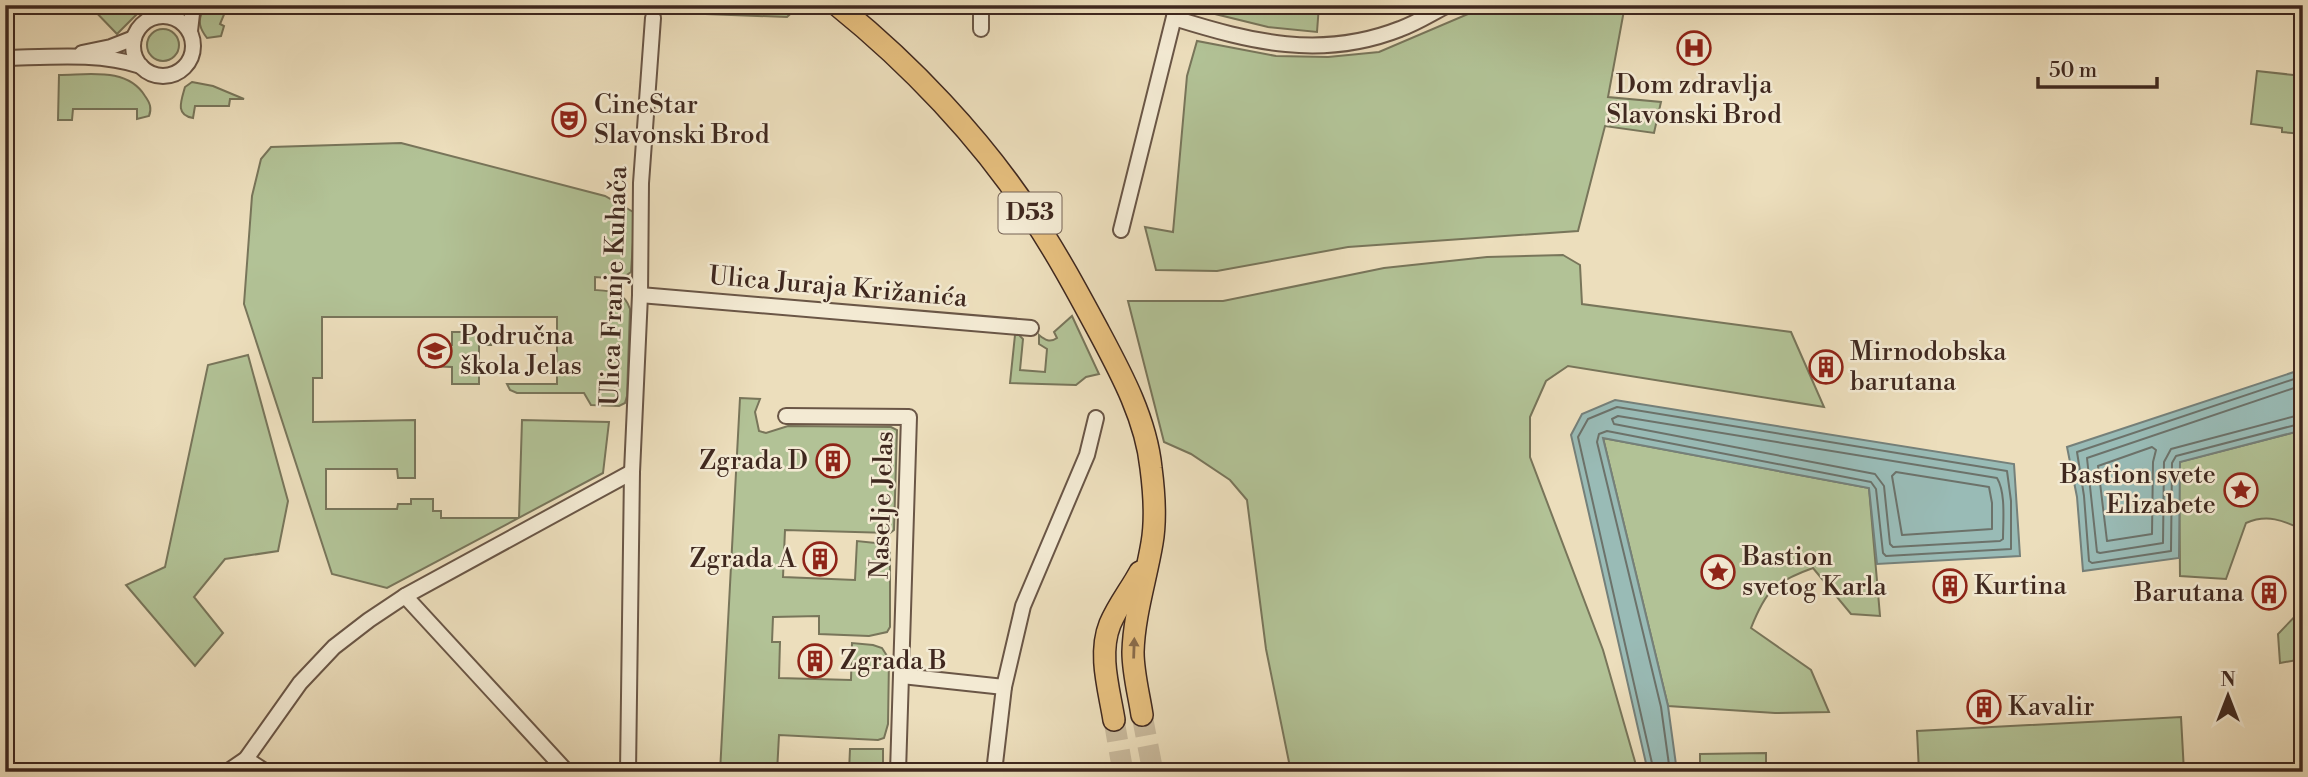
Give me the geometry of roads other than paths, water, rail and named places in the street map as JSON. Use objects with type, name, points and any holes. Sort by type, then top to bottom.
[{"type":"main road","name":"D53","points":[[837,5],[897,57],[967,132],[1031,214],[1066,272],[1119,371],[1141,424],[1151,468],[1153,528],[1133,651],[1142,715]]},
{"type":"main road","name":"D53","points":[[1114,720],[1104,663],[1105,639],[1110,624],[1150,551]]},
{"type":"street","points":[[141,66],[133,48],[134,38],[144,24],[174,5]]},
{"type":"street","points":[[5,58],[56,57],[121,61],[141,66],[152,74],[169,76],[188,64],[193,48],[190,32],[193,5]]},
{"type":"street","points":[[981,5],[981,29]]},
{"type":"street","points":[[1121,230],[1176,12],[1230,34],[1312,47],[1372,39],[1402,29],[1448,5]]},
{"type":"street","points":[[159,16],[176,19],[190,32]]},
{"type":"street","name":"Ulica Franje Kuhača","points":[[628,772],[632,472],[640,295],[641,183],[653,18]]},
{"type":"street","points":[[56,57],[111,47],[134,38]]},
{"type":"street","name":"Ulica Juraja Križanića","points":[[640,295],[1031,328]]},
{"type":"street","name":"Naselje Jelas","points":[[786,416],[909,417],[898,772]]},
{"type":"street","points":[[994,772],[1004,687],[1023,606],[1087,455],[1096,418]]},
{"type":"street","points":[[227,772],[246,758],[300,683],[334,647],[369,620],[405,596],[632,472]]},
{"type":"street","points":[[405,596],[567,772]]},
{"type":"street","points":[[902,676],[1004,687]]},
{"type":"street","points":[[246,758],[266,772]]},
{"type":"water","points":[[2303,369],[2303,430],[2180,462],[2179,558],[2083,571],[2077,497],[2067,447]]},
{"type":"water","points":[[1615,400],[2014,464],[2020,556],[1877,564],[1869,488],[1603,438],[1668,706],[1677,772],[1648,772],[1571,435],[1582,414]]},
{"type":"tunnel","points":[[1142,715],[1153,772]]},
{"type":"tunnel","points":[[1114,720],[1123,772]]},
{"type":"place","name":"Dom zdravlja Slavonski Brod","points":[[1694,48]]},
{"type":"place","name":"CineStar Slavonski Brod","points":[[569,120]]},
{"type":"place","name":"Područna škola Jelas","points":[[435,351]]},
{"type":"place","name":"Mirnodobska barutana","points":[[1826,367]]},
{"type":"place","name":"Zgrada D","points":[[833,461]]},
{"type":"place","name":"Bastion svete Elizabete","points":[[2241,490]]},
{"type":"place","name":"Zgrada A","points":[[820,559]]},
{"type":"place","name":"Bastion svetog Karla","points":[[1718,572]]},
{"type":"place","name":"Kurtina","points":[[1950,586]]},
{"type":"place","name":"Barutana","points":[[2269,593]]},
{"type":"place","name":"Zgrada B","points":[[815,661]]},
{"type":"place","name":"Kavalir","points":[[1984,707]]}]
